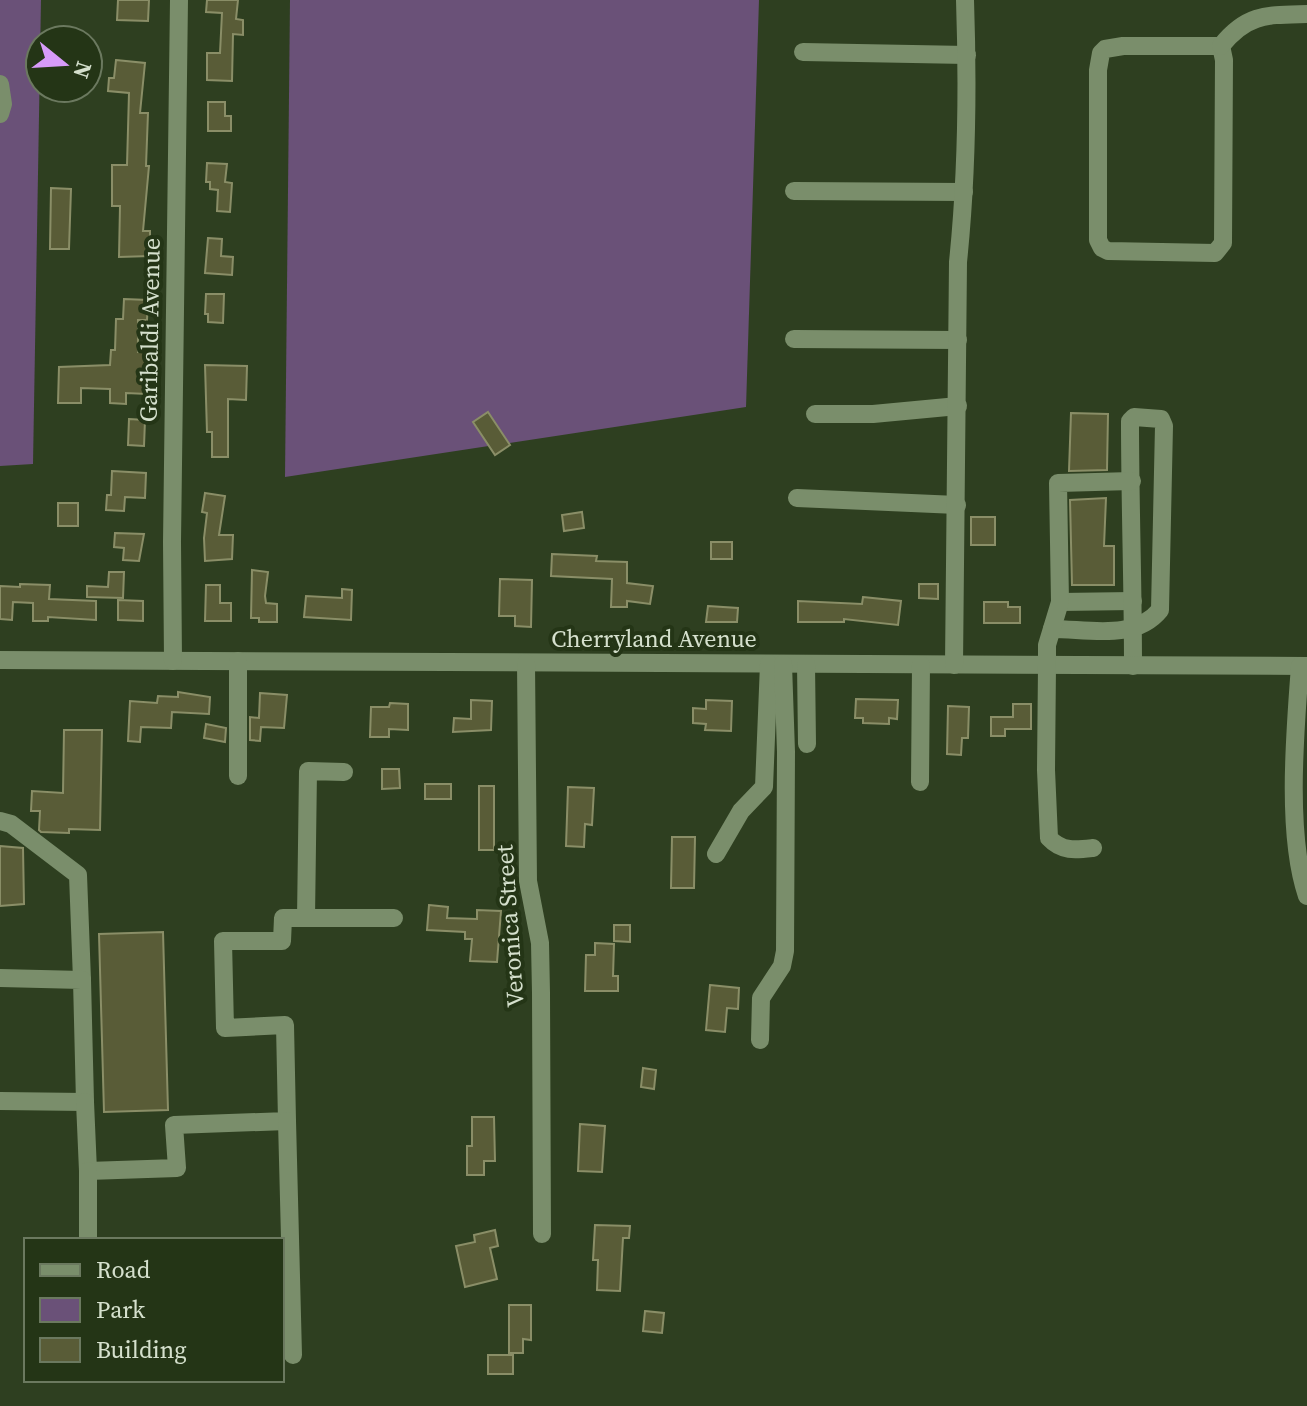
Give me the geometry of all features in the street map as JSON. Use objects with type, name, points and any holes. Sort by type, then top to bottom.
[{"type":"street","name":"Garibaldi Avenue","points":[[173,661],[179,0]]},
{"type":"street","points":[[954,665],[958,262],[964,192],[967,55],[965,0]]},
{"type":"street","points":[[1221,46],[1123,46],[1105,49],[1101,53],[1098,70],[1097,180],[1098,240],[1102,248],[1162,254],[1215,253],[1221,248],[1224,60],[1221,46],[1231,33],[1249,20],[1265,15],[1307,14]]},
{"type":"street","points":[[803,52],[967,55]]},
{"type":"street","points":[[0,84],[3,104],[0,114]]},
{"type":"street","points":[[794,191],[964,192]]},
{"type":"street","points":[[794,339],[958,340]]},
{"type":"street","points":[[815,414],[873,414],[958,406]]},
{"type":"street","points":[[1052,629],[1133,630],[1155,617],[1160,610],[1164,426],[1161,419],[1131,418],[1133,601],[1133,630],[1133,666]]},
{"type":"street","points":[[1093,848],[1064,849],[1049,838],[1047,645],[1060,602],[1058,483],[1132,481]]},
{"type":"street","points":[[797,498],[957,505]]},
{"type":"street","points":[[1060,602],[1133,601]]},
{"type":"street","name":"Cherryland Avenue","points":[[0,660],[1303,666]]},
{"type":"street","points":[[238,661],[238,776]]},
{"type":"street","name":"Veronica Street","points":[[526,663],[528,881],[540,955],[542,1234]]},
{"type":"street","points":[[716,854],[741,811],[764,787],[776,664]]},
{"type":"street","points":[[760,1040],[761,998],[782,966],[785,951],[786,752],[776,664]]},
{"type":"street","points":[[806,664],[807,744]]},
{"type":"street","points":[[920,782],[921,665]]},
{"type":"street","points":[[1303,666],[1295,803],[1297,853],[1307,896]]},
{"type":"street","points":[[306,918],[308,771],[344,772]]},
{"type":"street","points":[[0,821],[11,824],[78,875],[88,1238]]},
{"type":"street","points":[[293,1355],[285,1025],[225,1028],[223,941],[282,941],[283,918],[394,918]]},
{"type":"street","points":[[0,978],[82,980]]},
{"type":"street","points":[[0,1101],[85,1102]]},
{"type":"street","points":[[88,1171],[177,1168],[174,1125],[287,1121]]},
{"type":"green space","points":[[0,0],[41,0],[41,24],[24,24],[24,104],[39,104],[33,464],[0,466]]},
{"type":"green space","points":[[290,0],[759,0],[746,407],[285,477]]},
{"type":"building","points":[[118,0],[149,0],[148,21],[117,20]]},
{"type":"building","points":[[207,0],[238,0],[236,19],[243,20],[243,35],[233,34],[232,81],[207,80],[207,53],[220,53],[222,13],[206,12]]},
{"type":"building","points":[[116,60],[145,63],[140,113],[148,113],[146,166],[149,166],[143,231],[150,231],[150,256],[119,257],[120,206],[112,206],[112,165],[127,165],[129,93],[108,91],[109,78],[114,78]]},
{"type":"building","points":[[208,102],[225,102],[225,116],[231,116],[231,131],[208,131]]},
{"type":"building","points":[[207,163],[227,164],[225,182],[232,183],[230,212],[217,211],[218,190],[210,189],[210,182],[206,182]]},
{"type":"building","points":[[51,188],[71,189],[69,249],[50,249]]},
{"type":"building","points":[[208,238],[222,239],[221,256],[233,257],[232,275],[205,273]]},
{"type":"building","points":[[206,294],[224,294],[223,323],[208,322],[208,314],[205,314]]},
{"type":"building","points":[[124,299],[148,300],[147,320],[138,320],[138,352],[149,352],[147,394],[126,393],[126,404],[110,403],[110,389],[81,388],[81,403],[58,403],[59,367],[110,365],[111,350],[115,350],[116,319],[123,319]]},
{"type":"building","points":[[205,365],[247,366],[246,400],[228,399],[228,457],[212,457],[212,432],[207,432]]},
{"type":"building","points":[[488,412],[510,445],[495,455],[473,422]]},
{"type":"building","points":[[1071,413],[1108,414],[1107,470],[1069,471]]},
{"type":"building","points":[[129,419],[145,420],[144,446],[128,445]]},
{"type":"building","points":[[112,471],[146,473],[145,498],[125,497],[124,511],[106,510],[107,495],[111,495]]},
{"type":"building","points":[[205,493],[225,496],[219,535],[233,535],[232,559],[205,561],[207,513],[202,512]]},
{"type":"building","points":[[1106,498],[1104,546],[1114,546],[1114,585],[1072,585],[1070,500]]},
{"type":"building","points":[[58,503],[78,503],[78,526],[58,526]]},
{"type":"building","points":[[582,512],[584,528],[564,531],[562,515]]},
{"type":"building","points":[[971,517],[995,517],[995,545],[971,545]]},
{"type":"building","points":[[115,533],[144,534],[139,561],[123,560],[124,548],[114,547]]},
{"type":"building","points":[[711,542],[732,542],[732,559],[711,559]]},
{"type":"building","points":[[552,554],[597,556],[596,561],[627,562],[627,583],[653,586],[650,604],[627,601],[627,607],[611,607],[612,579],[551,576]]},
{"type":"building","points":[[252,570],[268,572],[266,603],[277,604],[277,622],[259,622],[259,618],[251,618]]},
{"type":"building","points":[[109,572],[124,572],[123,598],[87,597],[87,586],[108,587]]},
{"type":"building","points":[[500,579],[532,580],[531,627],[515,626],[515,616],[499,616]]},
{"type":"building","points":[[20,584],[50,585],[49,599],[96,601],[96,620],[48,617],[48,621],[33,621],[33,603],[13,602],[12,620],[0,619],[0,586],[20,587]]},
{"type":"building","points":[[919,584],[938,584],[938,599],[919,598]]},
{"type":"building","points":[[206,585],[220,585],[220,603],[231,603],[231,621],[205,621]]},
{"type":"building","points":[[342,589],[352,590],[351,620],[304,617],[306,596],[342,598]]},
{"type":"building","points":[[863,597],[901,601],[898,625],[844,619],[844,622],[798,622],[798,601],[862,604]]},
{"type":"building","points":[[118,600],[143,601],[143,621],[118,620]]},
{"type":"building","points":[[984,602],[1008,602],[1008,607],[1020,607],[1020,623],[984,623]]},
{"type":"building","points":[[708,606],[738,608],[737,622],[706,622]]},
{"type":"building","points":[[178,692],[210,697],[209,714],[172,712],[171,728],[141,727],[140,742],[128,741],[130,701],[157,703],[158,696],[178,697]]},
{"type":"building","points":[[260,693],[287,695],[284,728],[261,727],[260,741],[250,740],[250,717],[259,718]]},
{"type":"building","points":[[856,699],[898,700],[897,719],[889,718],[889,724],[863,723],[863,718],[855,718]]},
{"type":"building","points":[[471,700],[492,701],[491,730],[453,732],[454,718],[471,719]]},
{"type":"building","points":[[706,700],[732,701],[731,731],[705,730],[706,724],[693,723],[693,708],[706,709]]},
{"type":"building","points":[[390,703],[408,704],[408,730],[389,729],[389,737],[370,737],[371,707],[389,707]]},
{"type":"building","points":[[1013,704],[1031,704],[1031,729],[1005,729],[1005,736],[991,736],[991,717],[1013,717]]},
{"type":"building","points":[[948,706],[969,707],[968,738],[962,738],[961,755],[947,754]]},
{"type":"building","points":[[206,724],[226,728],[225,742],[204,738]]},
{"type":"building","points":[[64,730],[102,730],[100,830],[41,832],[40,811],[31,811],[32,791],[63,793]]},
{"type":"building","points":[[382,769],[399,769],[400,788],[382,789]]},
{"type":"building","points":[[425,784],[451,784],[451,799],[425,799]]},
{"type":"building","points":[[479,786],[494,786],[494,850],[479,850]]},
{"type":"building","points":[[568,787],[594,788],[592,825],[585,824],[584,847],[566,846]]},
{"type":"building","points":[[672,837],[695,837],[694,888],[671,888]]},
{"type":"building","points":[[0,846],[23,848],[24,904],[0,906]]},
{"type":"building","points":[[429,905],[448,907],[447,918],[477,919],[477,910],[501,911],[497,962],[470,961],[472,939],[465,939],[465,932],[427,930]]},
{"type":"building","points":[[614,925],[630,925],[630,942],[614,941]]},
{"type":"building","points":[[163,932],[168,1110],[104,1112],[99,934]]},
{"type":"building","points":[[595,943],[614,944],[613,976],[618,976],[618,991],[585,991],[586,955],[595,955]]},
{"type":"building","points":[[710,985],[739,988],[738,1009],[727,1008],[725,1032],[706,1030]]},
{"type":"building","points":[[643,1068],[656,1070],[654,1089],[641,1087]]},
{"type":"building","points":[[472,1117],[494,1117],[495,1161],[484,1161],[484,1175],[467,1175],[467,1146],[472,1146]]},
{"type":"building","points":[[580,1124],[605,1126],[602,1172],[578,1171]]},
{"type":"building","points":[[595,1225],[630,1226],[629,1238],[623,1238],[620,1291],[597,1290],[598,1260],[593,1260]]},
{"type":"building","points":[[495,1230],[498,1246],[490,1248],[497,1279],[465,1287],[456,1246],[475,1242],[474,1235]]},
{"type":"building","points":[[509,1305],[531,1305],[531,1340],[523,1339],[523,1353],[509,1353]]},
{"type":"building","points":[[645,1311],[664,1313],[662,1333],[643,1331]]},
{"type":"building","points":[[488,1355],[513,1355],[513,1374],[488,1374]]}]
